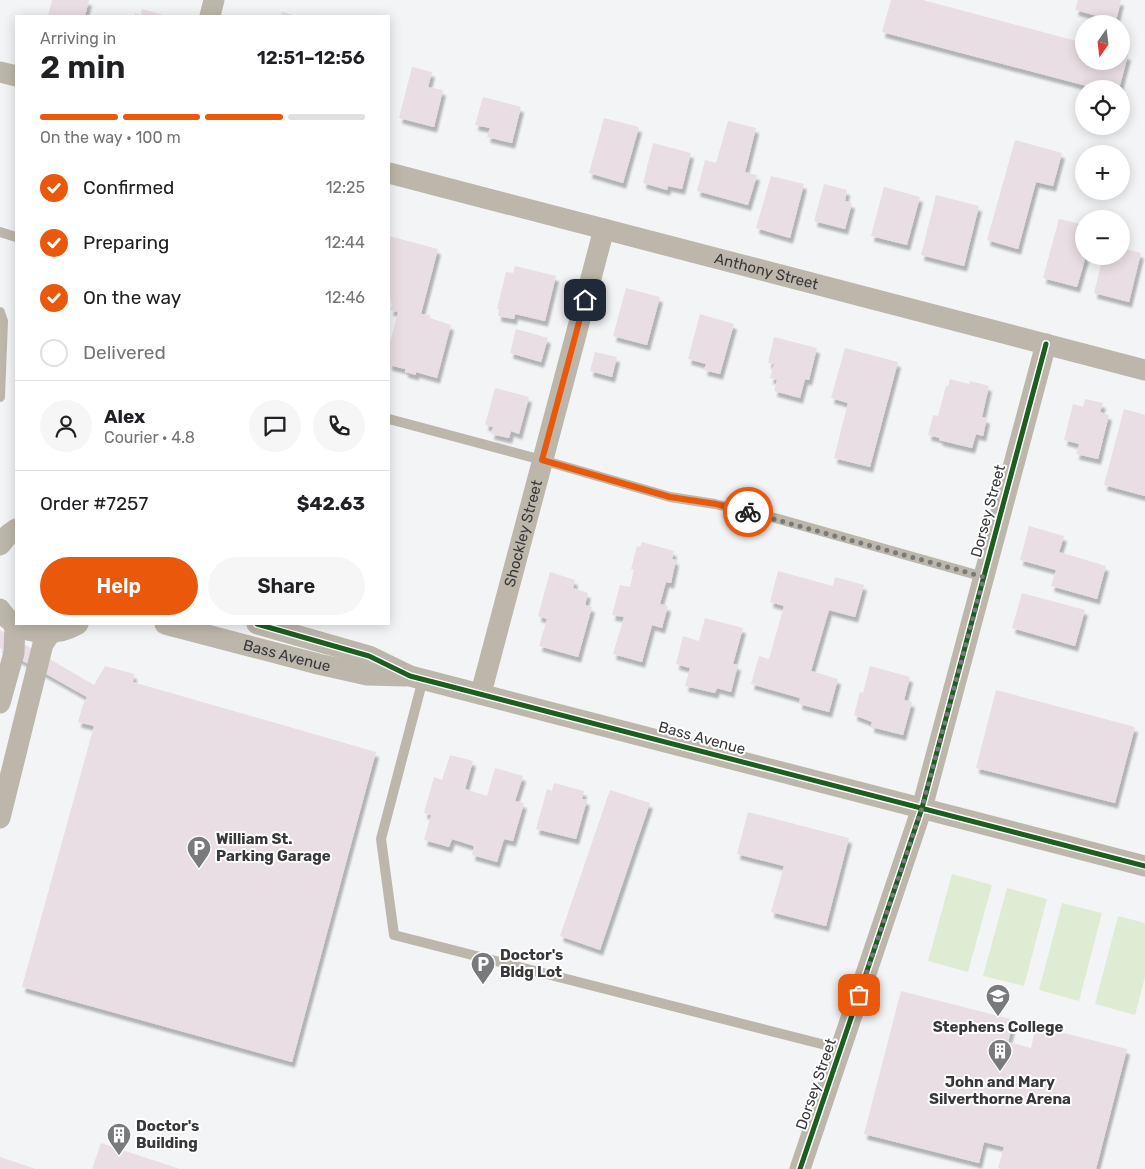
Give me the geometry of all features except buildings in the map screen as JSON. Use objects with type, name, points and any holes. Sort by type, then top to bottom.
[{"type":"street","points":[[210,15],[214,0]]},
{"type":"street","points":[[0,72],[15,76]]},
{"type":"street","name":"Anthony Street","points":[[390,173],[1145,370]]},
{"type":"street","name":"Shockley Street","points":[[481,693],[604,229]]},
{"type":"street","name":"Dorsey Street","points":[[800,1169],[922,808],[1046,344]]},
{"type":"street","points":[[0,703],[14,652],[7,617]]},
{"type":"street","points":[[20,625],[31,632],[50,634],[64,631],[76,625]]},
{"type":"street","name":"Bass Avenue","points":[[169,625],[367,675],[416,677]]},
{"type":"street","name":"Bass Avenue","points":[[260,625],[369,656],[416,677],[1145,866]]},
{"type":"street","points":[[0,818],[42,644],[50,634]]},
{"type":"lane","points":[[0,232],[15,236]]},
{"type":"lane","points":[[0,312],[3,321],[0,397]]},
{"type":"lane","points":[[390,419],[670,497],[716,504],[775,518],[984,577]]},
{"type":"lane","points":[[416,677],[381,839],[394,935],[841,1049]]},
{"type":"green space","points":[[952,874],[992,885],[968,972],[928,961]]},
{"type":"green space","points":[[1007,888],[1047,899],[1024,986],[983,976]]},
{"type":"green space","points":[[1062,903],[1102,913],[1079,1001],[1039,990]]},
{"type":"green space","points":[[1118,916],[1145,923],[1145,977],[1135,1015],[1095,1004]]},
{"type":"cycle path","points":[[800,1169],[922,808],[1046,344]]},
{"type":"cycle path","points":[[260,625],[369,656],[410,676],[1145,866]]},
{"type":"way so far","points":[[748,512],[984,577],[922,808],[859,995]]},
{"type":"place","name":"William St. Parking Garage","points":[[199,869]]},
{"type":"place","name":"Doctor's Bldg Lot","points":[[483,985]]},
{"type":"place","name":"Stephens College","points":[[998,1017]]},
{"type":"place","name":"John and Mary Silverthorne Arena","points":[[1000,1072]]},
{"type":"place","name":"Doctor's Building","points":[[119,1156]]},
{"type":"route","points":[[585,300],[542,460],[670,497],[716,504],[748,512]]}]
